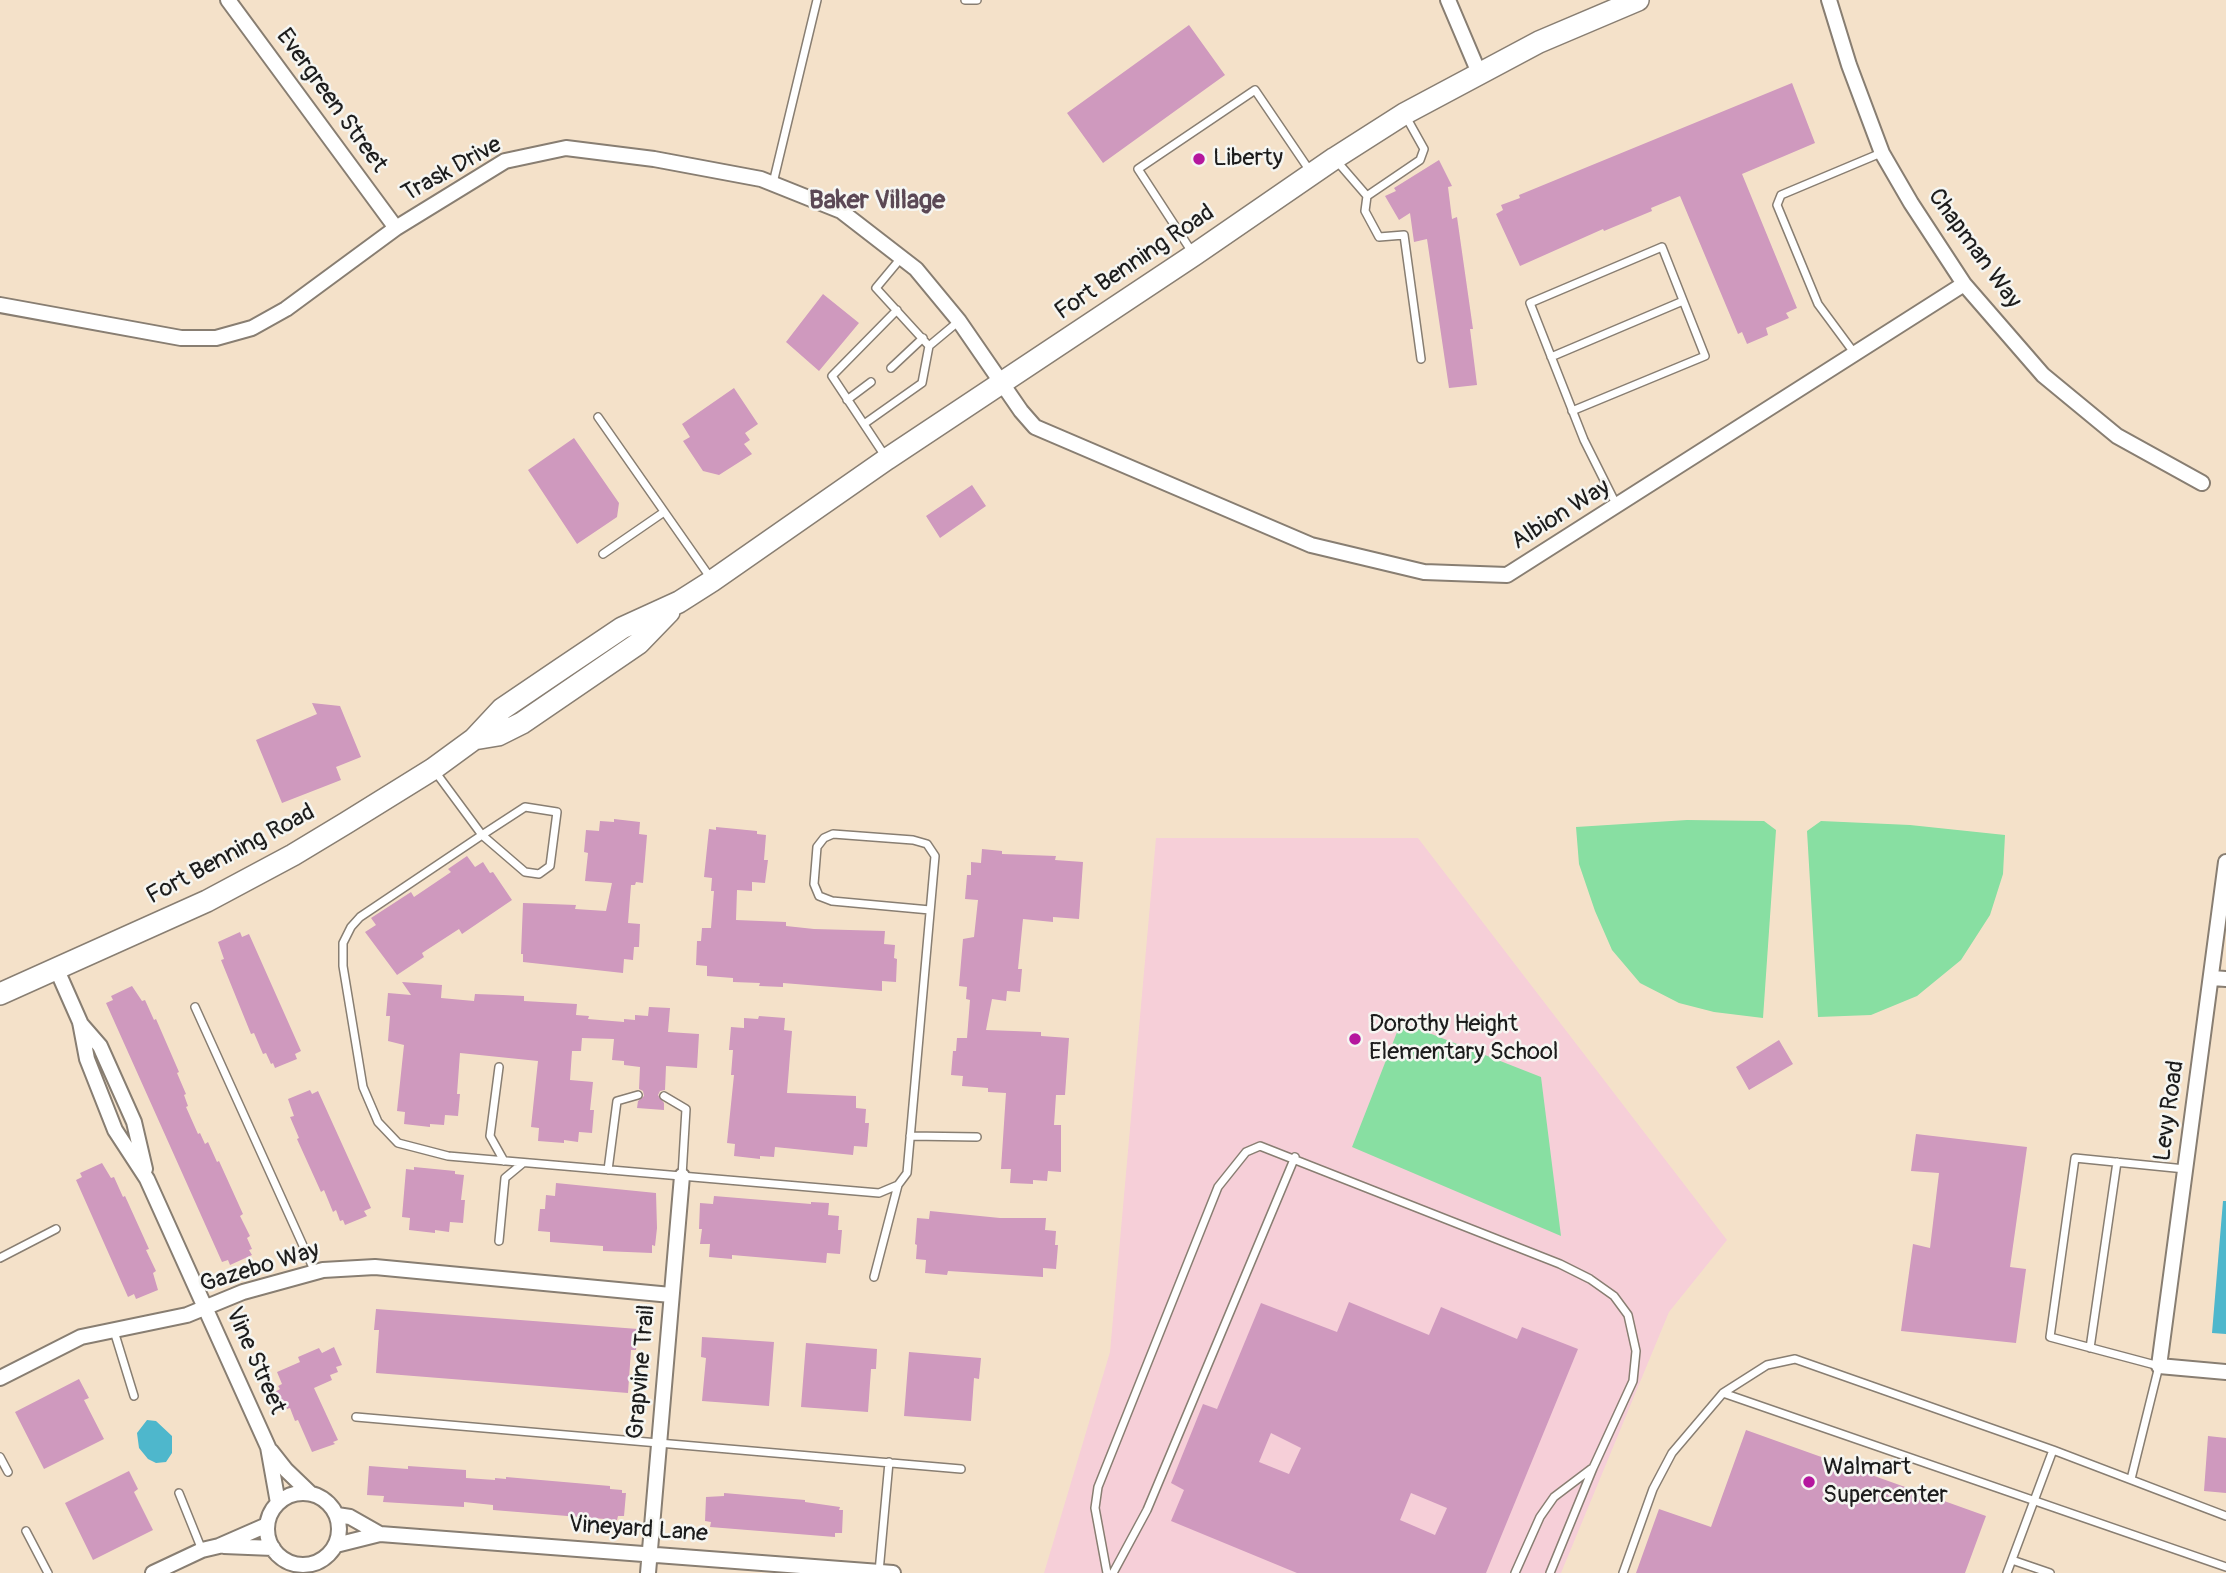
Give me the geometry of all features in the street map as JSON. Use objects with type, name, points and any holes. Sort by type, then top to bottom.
[{"type":"street","name":"Evergreen Street","points":[[229,0],[396,228]]},
{"type":"street","points":[[1448,0],[1479,74]]},
{"type":"street","name":"Fort Benning Road","points":[[0,994],[207,901],[281,862],[433,769],[474,739],[498,735],[522,723],[639,643],[680,602],[887,459],[1194,256],[1311,173],[1404,114],[1539,42],[1638,0]]},
{"type":"street","name":"Chapman Way","points":[[1829,0],[1849,65],[1882,153],[1964,285],[2043,374],[2117,436],[2202,483]]},
{"type":"street","name":"Trask Drive","points":[[0,304],[181,338],[216,338],[252,328],[286,309],[396,228],[505,161],[566,148],[654,159],[761,178],[841,211],[916,269],[960,321],[1003,384]]},
{"type":"street","name":"Albion Way","points":[[1003,384],[1035,427],[1311,545],[1424,572],[1507,575],[1964,285]]},
{"type":"street","name":"Levy Road","points":[[2159,1366],[2185,1169],[2219,978],[2226,862]]},
{"type":"street","name":"Vine Street","points":[[57,970],[80,1022],[88,1059],[115,1130],[147,1179],[268,1447],[278,1503]]},
{"type":"street","name":"Grapvine Trail","points":[[648,1573],[682,1175]]},
{"type":"street","name":"Gazebo Way","points":[[0,1378],[81,1337],[187,1315],[243,1292],[315,1272],[375,1267],[671,1295]]},
{"type":"street","points":[[2159,1366],[2226,1371]]},
{"type":"street","name":"Vine Street","points":[[268,1447],[286,1470],[311,1493],[331,1505],[337,1515]]},
{"type":"street","points":[[311,1493],[288,1496],[278,1503],[271,1513],[267,1525],[268,1537],[272,1548],[281,1558],[295,1569],[304,1566],[313,1568],[326,1558],[336,1545],[340,1527],[337,1515]]},
{"type":"street","name":"Vineyard Lane","points":[[337,1515],[351,1517],[380,1534]]},
{"type":"street","points":[[153,1573],[202,1550],[219,1546],[267,1525]]},
{"type":"street","name":"Vineyard Lane","points":[[336,1545],[380,1534],[886,1572]]},
{"type":"street","points":[[219,1546],[272,1548]]},
{"type":"lane","points":[[772,183],[817,0]]},
{"type":"lane","points":[[965,0],[977,0]]},
{"type":"lane","points":[[1194,256],[1138,169],[1255,90],[1311,173]]},
{"type":"lane","points":[[1367,196],[1420,160],[1424,149],[1404,114]]},
{"type":"lane","points":[[1856,354],[1818,304],[1777,205],[1781,195],[1882,153]]},
{"type":"lane","points":[[1335,158],[1367,196],[1365,211],[1379,237],[1404,235],[1421,359]]},
{"type":"lane","points":[[1572,411],[1705,356],[1662,247],[1530,303],[1572,411],[1584,440],[1618,506]]},
{"type":"lane","points":[[901,258],[876,288],[929,346]]},
{"type":"lane","points":[[1551,357],[1683,301]]},
{"type":"lane","points":[[887,459],[832,376],[897,310]]},
{"type":"lane","points":[[863,424],[922,383],[929,346],[960,321]]},
{"type":"lane","points":[[891,368],[923,338]]},
{"type":"lane","points":[[847,400],[871,382]]},
{"type":"lane","points":[[598,417],[712,581]]},
{"type":"lane","points":[[603,554],[664,512]]},
{"type":"lane","points":[[433,769],[482,835],[525,872],[539,874],[550,866],[557,812],[525,807],[482,835],[359,917],[351,927],[344,943],[343,966],[363,1087],[378,1122],[398,1143],[447,1156],[879,1193],[898,1185]]},
{"type":"lane","points":[[874,1277],[898,1185],[907,1173],[935,856],[927,844],[913,840],[833,834],[824,838],[817,847],[814,884],[819,896],[832,901],[930,910]]},
{"type":"lane","points":[[195,1007],[315,1272]]},
{"type":"lane","points":[[499,1067],[490,1136],[504,1161]]},
{"type":"lane","points":[[608,1170],[617,1101],[638,1095]]},
{"type":"lane","points":[[664,1096],[686,1109],[682,1175]]},
{"type":"lane","points":[[910,1136],[977,1137]]},
{"type":"lane","points":[[1108,1573],[1095,1508],[1098,1487],[1218,1187],[1246,1152],[1260,1146],[1295,1157],[1560,1264],[1590,1279],[1614,1296],[1628,1315],[1636,1351],[1633,1381],[1593,1468],[1550,1573]]},
{"type":"lane","points":[[1113,1573],[1147,1510],[1295,1157]]},
{"type":"lane","points":[[2131,1479],[2159,1366],[2050,1337],[2075,1158],[2185,1169]]},
{"type":"lane","points":[[2090,1348],[2118,1162]]},
{"type":"lane","points":[[499,1241],[505,1178],[523,1163]]},
{"type":"lane","points":[[0,1258],[56,1229]]},
{"type":"lane","points":[[114,1331],[134,1396]]},
{"type":"lane","points":[[1623,1573],[1653,1489],[1672,1453],[1723,1393],[1767,1365],[1795,1359],[2053,1450],[2226,1516]]},
{"type":"lane","points":[[1723,1393],[2226,1567]]},
{"type":"lane","points":[[356,1417],[961,1469]]},
{"type":"lane","points":[[2007,1573],[2053,1450]]},
{"type":"lane","points":[[0,1457],[8,1472]]},
{"type":"lane","points":[[886,1572],[889,1462]]},
{"type":"lane","points":[[1516,1573],[1540,1517],[1554,1497],[1593,1468]]},
{"type":"lane","points":[[179,1493],[202,1550]]},
{"type":"lane","points":[[26,1531],[48,1573]]},
{"type":"lane","points":[[2012,1560],[2050,1573]]},
{"type":"shaded area","name":"Dorothy Height Elementary School","points":[[1156,838],[1418,838],[1727,1240],[1669,1312],[1561,1573],[1044,1573],[1110,1352]]},
{"type":"green space","points":[[1687,820],[1764,821],[1776,830],[1763,1018],[1714,1012],[1679,1003],[1640,983],[1612,950],[1595,911],[1579,864],[1576,827]]},
{"type":"green space","points":[[1821,821],[1910,825],[2005,835],[2003,874],[1990,915],[1961,960],[1917,996],[1871,1015],[1818,1017],[1807,831]]},
{"type":"green space","points":[[1401,1022],[1541,1077],[1561,1236],[1352,1147]]},
{"type":"water","points":[[2223,1201],[2226,1201],[2226,1334],[2212,1333]]},
{"type":"water","points":[[147,1420],[156,1421],[172,1436],[172,1453],[166,1462],[156,1463],[148,1459],[139,1448],[137,1433]]},
{"type":"building","points":[[1189,25],[1225,75],[1103,163],[1067,113]]},
{"type":"building","points":[[1792,83],[1815,143],[1742,174],[1797,308],[1786,313],[1789,318],[1766,328],[1768,335],[1747,344],[1742,332],[1738,334],[1680,196],[1651,208],[1652,211],[1604,231],[1603,229],[1520,266],[1496,214],[1503,210],[1501,205],[1520,198],[1519,195]]},
{"type":"building","points":[[1439,160],[1452,186],[1448,187],[1452,219],[1457,217],[1473,329],[1470,329],[1477,385],[1449,388],[1427,239],[1414,242],[1410,213],[1399,220],[1385,196]]},
{"type":"building","points":[[823,294],[859,323],[819,371],[786,342]]},
{"type":"building","points":[[734,388],[758,424],[745,433],[750,440],[744,444],[752,454],[719,475],[703,471],[683,441],[690,437],[682,424]]},
{"type":"building","points":[[574,438],[619,503],[617,517],[577,544],[528,470]]},
{"type":"building","points":[[972,485],[986,506],[940,538],[926,516]]},
{"type":"building","points":[[312,703],[340,706],[361,757],[336,767],[341,780],[282,803],[256,740],[317,714]]},
{"type":"building","points":[[614,819],[640,822],[639,834],[647,835],[643,883],[636,882],[631,885],[628,923],[640,924],[639,947],[634,947],[633,960],[624,959],[623,973],[523,962],[523,903],[576,905],[575,909],[606,911],[612,883],[585,881],[588,853],[584,852],[586,830],[599,831],[600,821],[614,822]]},
{"type":"building","points":[[716,827],[757,831],[757,834],[766,835],[764,860],[768,860],[765,883],[752,882],[752,891],[737,890],[736,920],[786,922],[786,926],[814,929],[885,931],[884,944],[895,945],[896,982],[882,981],[882,991],[783,983],[783,987],[759,986],[760,983],[733,982],[733,978],[707,976],[707,966],[696,965],[697,941],[701,941],[702,928],[711,928],[714,891],[711,891],[712,878],[704,877],[709,829],[716,830]]},
{"type":"building","points":[[982,849],[1002,851],[1002,854],[1056,856],[1055,860],[1083,862],[1079,919],[1053,917],[1053,922],[1023,919],[1018,969],[1022,969],[1020,992],[1007,991],[1006,1001],[992,999],[986,1030],[1041,1032],[1041,1036],[1069,1038],[1065,1095],[1056,1095],[1054,1125],[1061,1125],[1061,1172],[1048,1171],[1047,1181],[1033,1180],[1033,1184],[1010,1183],[1011,1169],[1001,1169],[1006,1093],[988,1092],[988,1088],[962,1086],[963,1076],[951,1075],[957,1038],[967,1038],[970,1000],[966,999],[967,987],[959,986],[963,939],[974,937],[978,900],[965,899],[967,875],[971,875],[971,862],[981,863]]},
{"type":"building","points":[[467,856],[475,867],[483,862],[512,900],[462,934],[459,929],[422,953],[424,957],[397,975],[365,932],[376,925],[371,918],[411,892],[414,897],[451,872],[448,869]]},
{"type":"building","points":[[240,932],[242,937],[249,934],[301,1051],[295,1054],[297,1059],[275,1068],[266,1053],[263,1054],[254,1033],[251,1034],[221,960],[224,959],[218,942]]},
{"type":"building","points":[[402,982],[442,985],[441,998],[474,1001],[475,994],[503,995],[524,996],[524,1001],[577,1004],[576,1015],[589,1016],[588,1019],[624,1022],[624,1019],[635,1020],[635,1015],[648,1016],[649,1007],[670,1008],[668,1032],[699,1034],[697,1068],[666,1066],[665,1090],[658,1095],[664,1103],[664,1110],[637,1108],[638,1101],[644,1096],[639,1089],[640,1067],[612,1060],[614,1039],[582,1038],[581,1051],[572,1051],[570,1080],[593,1082],[590,1110],[594,1110],[592,1133],[579,1132],[578,1142],[564,1140],[564,1143],[538,1141],[539,1128],[531,1127],[538,1061],[460,1053],[458,1116],[445,1115],[444,1125],[430,1124],[430,1127],[404,1124],[405,1112],[397,1111],[404,1045],[388,1041],[390,1016],[386,1016],[388,993],[411,995]]},
{"type":"building","points":[[132,986],[142,1001],[145,1000],[154,1020],[156,1019],[179,1072],[177,1073],[186,1094],[186,1107],[198,1134],[200,1133],[205,1144],[208,1142],[217,1162],[219,1161],[243,1214],[240,1216],[250,1236],[247,1238],[252,1255],[230,1265],[228,1260],[222,1262],[106,1003],[113,1000],[111,996]]},
{"type":"building","points":[[759,1016],[785,1018],[784,1030],[792,1031],[787,1093],[856,1096],[856,1108],[866,1109],[865,1123],[869,1123],[867,1147],[854,1146],[853,1155],[775,1147],[774,1157],[760,1156],[760,1159],[734,1156],[735,1144],[727,1143],[734,1075],[731,1075],[733,1050],[729,1050],[731,1027],[744,1028],[744,1018],[758,1019]]},
{"type":"building","points":[[1779,1040],[1793,1064],[1749,1090],[1736,1067]]},
{"type":"building","points":[[310,1090],[312,1094],[318,1091],[371,1208],[364,1211],[367,1216],[345,1225],[343,1220],[340,1221],[336,1210],[333,1212],[324,1190],[321,1192],[290,1117],[294,1116],[288,1099]]},
{"type":"building","points":[[1916,1134],[2027,1147],[2010,1267],[2026,1269],[2016,1343],[1901,1331],[1913,1244],[1930,1248],[1939,1173],[1911,1171]]},
{"type":"building","points":[[102,1163],[111,1178],[114,1177],[123,1197],[125,1196],[156,1271],[153,1273],[158,1290],[136,1299],[134,1294],[128,1297],[76,1180],[82,1177],[80,1173]]},
{"type":"building","points":[[414,1167],[455,1171],[455,1174],[464,1175],[461,1200],[465,1200],[463,1223],[450,1222],[449,1232],[409,1230],[410,1218],[402,1217],[406,1169],[414,1170]]},
{"type":"building","points":[[556,1183],[656,1193],[657,1228],[652,1253],[603,1251],[603,1246],[550,1242],[550,1232],[538,1231],[540,1209],[545,1209],[546,1195],[555,1196]]},
{"type":"building","points":[[714,1196],[829,1203],[828,1215],[839,1216],[838,1230],[842,1230],[840,1254],[827,1253],[826,1263],[732,1255],[732,1259],[709,1257],[710,1244],[700,1244],[700,1203],[713,1204]]},
{"type":"building","points":[[930,1211],[1000,1218],[1046,1218],[1045,1230],[1056,1231],[1056,1269],[1043,1268],[1043,1277],[948,1271],[947,1275],[925,1273],[926,1260],[916,1259],[917,1218],[929,1219]]},
{"type":"building","points":[[1349,1302],[1429,1335],[1441,1307],[1517,1339],[1522,1327],[1578,1349],[1486,1573],[1297,1573],[1171,1521],[1184,1490],[1171,1483],[1203,1404],[1217,1409],[1261,1303],[1337,1332]],"holes":[[[1271,1433],[1301,1448],[1289,1474],[1259,1462]],[[1411,1493],[1447,1508],[1435,1535],[1400,1520]]]},
{"type":"building","points":[[376,1309],[638,1329],[636,1350],[631,1350],[628,1393],[376,1373],[379,1330],[374,1330]]},
{"type":"building","points":[[702,1337],[774,1342],[769,1406],[702,1401],[706,1358],[701,1357]]},
{"type":"building","points":[[806,1343],[877,1349],[876,1369],[871,1369],[868,1412],[801,1407]]},
{"type":"building","points":[[334,1347],[342,1365],[336,1367],[338,1372],[330,1375],[332,1380],[314,1388],[338,1440],[333,1442],[335,1444],[312,1452],[290,1408],[287,1409],[285,1405],[281,1407],[275,1392],[282,1384],[277,1372],[300,1362],[298,1357],[319,1348],[322,1353]]},
{"type":"building","points":[[909,1352],[981,1358],[979,1379],[974,1378],[971,1421],[904,1416]]},
{"type":"building","points":[[79,1379],[89,1398],[84,1400],[104,1439],[44,1469],[15,1412]]},
{"type":"building","name":"Walmart Supercenter","points":[[1746,1430],[1986,1516],[1965,1573],[1636,1573],[1659,1509],[1711,1527]]},
{"type":"building","points":[[2208,1436],[2226,1438],[2226,1493],[2204,1491]]},
{"type":"building","points":[[369,1466],[466,1470],[466,1478],[495,1480],[506,1477],[610,1486],[610,1489],[626,1493],[624,1516],[618,1516],[617,1520],[493,1510],[493,1505],[464,1502],[464,1507],[383,1502],[384,1496],[367,1495]]},
{"type":"building","points":[[129,1471],[138,1489],[134,1492],[153,1530],[93,1560],[65,1503]]},
{"type":"building","points":[[724,1493],[805,1500],[840,1507],[839,1510],[843,1510],[842,1533],[835,1533],[835,1537],[710,1527],[711,1522],[705,1521],[706,1497],[724,1496]]},
{"type":"place","name":"Liberty","points":[[1199,159]]},
{"type":"place","name":"Dorothy Height Elementary School","points":[[1355,1039]]},
{"type":"place","name":"Walmart Supercenter","points":[[1809,1482]]},
{"type":"district","name":"Baker Village","points":[[877,201]]}]
